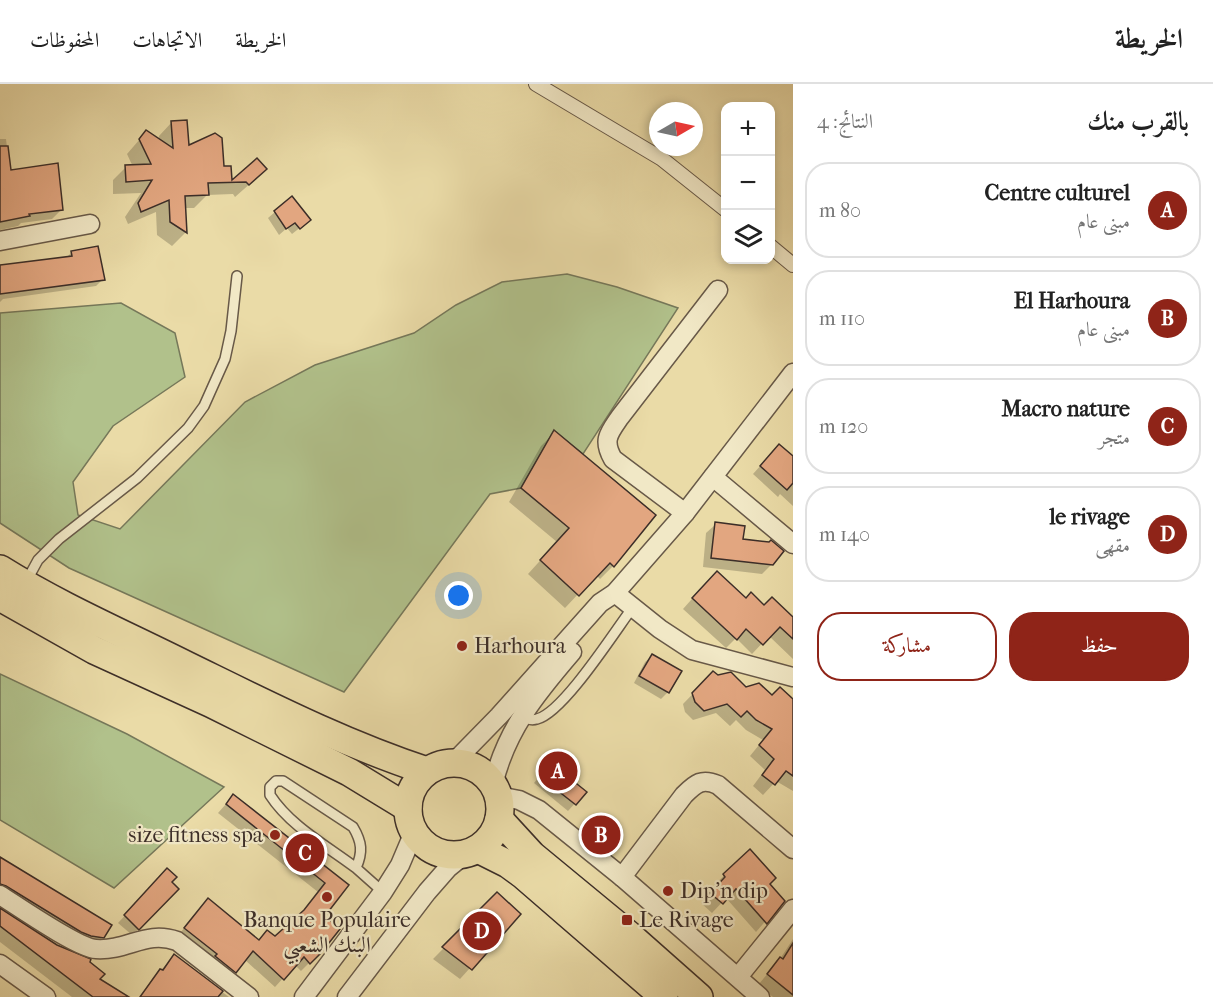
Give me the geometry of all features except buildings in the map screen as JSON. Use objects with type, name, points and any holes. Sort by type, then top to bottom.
[{"type":"main road","points":[[0,569],[119,632],[329,734],[427,771]]},
{"type":"main road","points":[[0,597],[94,650],[210,703],[349,772],[411,820]]},
{"type":"main road","points":[[497,800],[495,831],[488,841],[471,852],[452,856],[440,854],[421,842],[411,820],[410,794],[417,781],[427,771],[439,765],[453,763],[476,768],[497,800],[532,855],[629,935],[699,997]]},
{"type":"main road","points":[[471,852],[500,860],[523,875],[664,997]]},
{"type":"street","points":[[536,84],[662,159],[721,206]]},
{"type":"street","points":[[0,241],[90,224]]},
{"type":"street","points":[[775,249],[793,264]]},
{"type":"street","points":[[685,513],[613,459],[607,449],[607,440],[620,417],[718,290]]},
{"type":"street","points":[[453,763],[515,711],[592,621],[606,597],[615,593],[685,513],[793,373]]},
{"type":"street","points":[[713,477],[793,544]]},
{"type":"street","points":[[615,593],[660,629],[692,650],[793,677]]},
{"type":"street","points":[[515,711],[502,754],[497,800],[519,800],[539,810],[622,877],[760,997]]},
{"type":"street","points":[[622,877],[684,795],[701,782],[709,781],[718,785],[793,849]]},
{"type":"street","points":[[304,997],[384,892],[400,866],[411,820]]},
{"type":"street","points":[[347,997],[427,892],[448,868],[471,852]]},
{"type":"street","points":[[0,896],[78,943],[93,949],[116,949],[155,937],[177,941],[249,997]]},
{"type":"street","points":[[738,977],[793,909]]},
{"type":"street","points":[[0,964],[46,997]]},
{"type":"lane","points":[[25,584],[39,560],[59,539],[137,477],[188,428],[204,406],[225,358],[231,331],[237,276]]},
{"type":"lane","points":[[515,711],[530,720],[539,719],[562,701],[633,607]]},
{"type":"lane","points":[[356,868],[362,849],[360,839],[353,827],[283,781],[276,781],[270,787],[270,795],[276,805],[300,827],[356,868],[384,892]]},
{"type":"green space","points":[[567,274],[617,287],[678,308],[583,454],[554,431],[521,488],[490,494],[344,692],[69,568],[0,523],[0,313],[121,303],[175,333],[185,377],[113,426],[73,482],[78,515],[120,529],[245,402],[315,365],[414,333],[456,305],[502,282]]},
{"type":"green space","points":[[0,674],[127,734],[224,787],[114,888],[0,820]]},
{"type":"place","name":"Harhoura","points":[[462,646]]},
{"type":"place","name":"Centre culturel","points":[[558,771]]},
{"type":"place","name":"size fitness spa","points":[[275,835]]},
{"type":"place","name":"El Harhoura","points":[[601,835]]},
{"type":"place","name":"Macro nature","points":[[305,853]]},
{"type":"place","name":"Dip'n dip","points":[[668,891]]},
{"type":"place","name":"Banque Populaire البنك الشعبي","points":[[327,897]]},
{"type":"place","name":"Le Rivage","points":[[627,920]]},
{"type":"place","name":"le rivage","points":[[482,931]]}]
